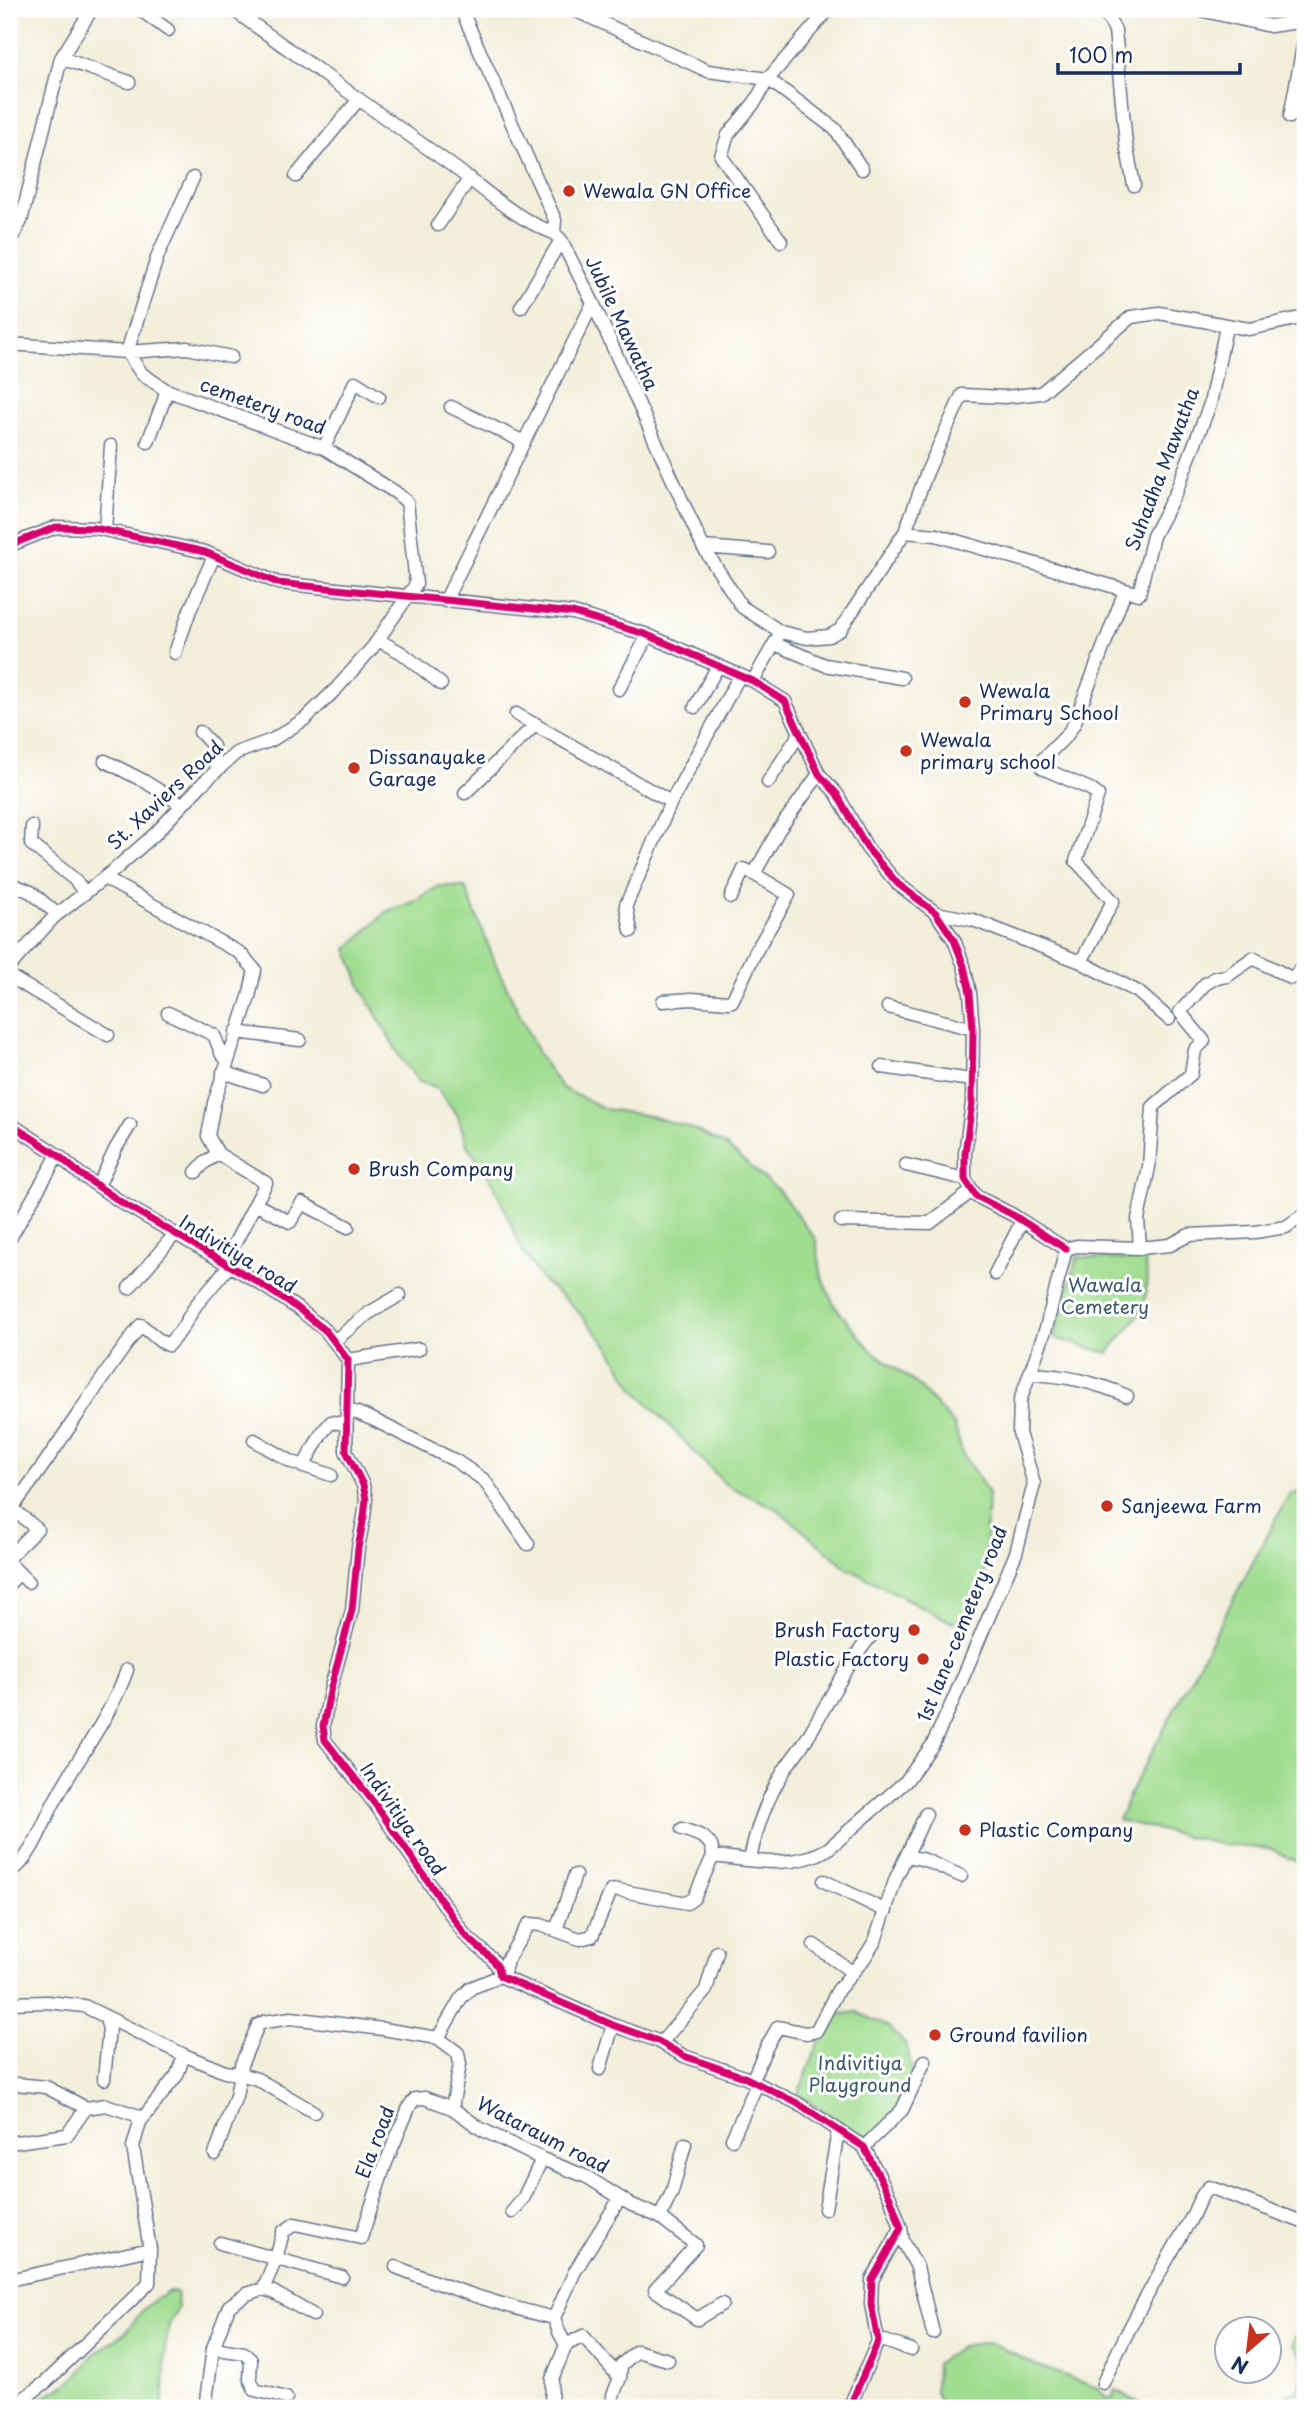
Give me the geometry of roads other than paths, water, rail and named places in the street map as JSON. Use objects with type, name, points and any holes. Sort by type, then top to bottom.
[{"type":"street","points":[[9,237],[14,234],[21,221],[61,58],[92,9]]},
{"type":"street","points":[[139,9],[167,30]]},
{"type":"street","points":[[232,9],[470,178],[514,213],[557,237],[521,307]]},
{"type":"street","name":"Jubile Mawatha","points":[[461,9],[552,211],[557,237],[593,303],[703,547],[742,607],[778,638]]},
{"type":"street","points":[[573,9],[708,71],[768,79],[835,129],[862,169]]},
{"type":"street","points":[[781,241],[721,156],[727,135],[755,102],[768,79],[829,9]]},
{"type":"street","points":[[1103,9],[1115,30],[1126,144],[1134,185]]},
{"type":"street","points":[[1196,9],[1270,26],[1305,21]]},
{"type":"street","points":[[1290,117],[1305,35]]},
{"type":"street","points":[[61,58],[130,82]]},
{"type":"street","points":[[296,176],[359,99]]},
{"type":"street","points":[[127,352],[158,255],[193,178]]},
{"type":"street","points":[[438,225],[470,178]]},
{"type":"street","points":[[445,601],[593,303]]},
{"type":"street","points":[[778,638],[829,636],[840,630],[905,531],[962,395],[1005,397],[1041,393],[1131,317],[1159,313],[1249,329],[1305,317]]},
{"type":"street","name":"Suhadha Mawatha","points":[[1125,591],[1139,594],[1153,536],[1176,492],[1210,404],[1226,327]]},
{"type":"street","points":[[9,344],[127,352],[187,348],[231,357]]},
{"type":"street","name":"cemetery road","points":[[127,352],[142,374],[166,390],[324,448],[396,492],[407,502],[416,584],[405,597]]},
{"type":"street","points":[[324,448],[355,383],[379,397]]},
{"type":"street","points":[[148,442],[166,390]]},
{"type":"street","points":[[451,407],[524,442]]},
{"type":"street","points":[[105,530],[111,446]]},
{"type":"street","points":[[9,550],[13,544],[56,527],[95,528],[205,552],[278,583],[573,613],[648,635],[753,681],[785,701],[819,774],[837,794],[867,848],[898,884],[936,913],[954,940],[970,993],[973,1029],[972,1103],[965,1153],[965,1179],[976,1196],[1066,1249],[1077,1246],[1140,1248],[1170,1245],[1189,1235],[1255,1232],[1286,1227],[1305,1214]]},
{"type":"street","points":[[905,531],[936,535],[1125,591],[1074,724],[1068,735],[1040,762],[1042,768],[1098,795],[1076,861],[1113,901],[1081,962]]},
{"type":"street","points":[[703,547],[768,552]]},
{"type":"street","points":[[175,653],[190,610],[214,556]]},
{"type":"street","name":"St. Xaviers Road","points":[[9,967],[57,915],[154,835],[236,753],[272,740],[305,719],[337,688],[378,640],[405,597]]},
{"type":"street","points":[[619,689],[648,635]]},
{"type":"street","points":[[778,638],[825,665],[902,678]]},
{"type":"street","points":[[753,681],[778,638]]},
{"type":"street","points":[[378,640],[402,653],[441,684]]},
{"type":"street","points":[[695,706],[718,666]]},
{"type":"street","points":[[631,931],[626,905],[671,802],[740,675]]},
{"type":"street","points":[[516,714],[671,802]]},
{"type":"street","points":[[465,793],[536,724]]},
{"type":"street","points":[[200,732],[213,746],[217,770]]},
{"type":"street","points":[[768,782],[800,733]]},
{"type":"street","points":[[105,761],[182,805]]},
{"type":"street","points":[[754,874],[778,831],[819,774]]},
{"type":"street","points":[[32,827],[31,844],[75,880],[85,893]]},
{"type":"street","points":[[663,1001],[732,1001],[756,951],[789,895],[744,869],[731,897]]},
{"type":"street","points":[[9,1557],[37,1529],[10,1507],[46,1464],[141,1325],[168,1345],[181,1330],[227,1264],[265,1183],[218,1154],[208,1136],[223,1072],[249,997],[255,970],[240,953],[104,878]]},
{"type":"street","points":[[9,883],[31,892],[57,915]]},
{"type":"street","points":[[936,913],[973,920],[1081,962],[1138,992],[1169,1019]]},
{"type":"street","points":[[1140,1248],[1138,1219],[1149,1167],[1153,1107],[1191,1073],[1195,1050],[1204,1041],[1180,1012],[1205,984],[1215,978],[1227,976],[1253,958],[1290,978],[1296,975],[1305,961]]},
{"type":"street","points":[[9,976],[108,1035]]},
{"type":"street","points":[[888,1007],[973,1029]]},
{"type":"street","points":[[168,1013],[214,1035],[222,1055],[227,1059]]},
{"type":"street","points":[[236,1032],[300,1040]]},
{"type":"street","points":[[882,1067],[971,1080]]},
{"type":"street","points":[[223,1072],[264,1085]]},
{"type":"street","points":[[98,1186],[130,1125]]},
{"type":"street","points":[[9,1143],[13,1126]]},
{"type":"street","name":"Indivitiya road","points":[[13,1126],[58,1155],[98,1186],[300,1310],[326,1331],[348,1360],[346,1451],[363,1485],[365,1508],[352,1610],[331,1687],[323,1726],[325,1740],[375,1804],[465,1935],[492,1959],[501,1976]]},
{"type":"street","points":[[196,1172],[218,1154]]},
{"type":"street","points":[[9,1240],[58,1155]]},
{"type":"street","points":[[906,1165],[965,1179]]},
{"type":"street","points":[[841,1221],[930,1223],[972,1191]]},
{"type":"street","points":[[255,1204],[290,1222],[302,1203],[348,1227]]},
{"type":"street","points":[[995,1274],[1022,1222]]},
{"type":"street","points":[[129,1288],[175,1234]]},
{"type":"street","name":"1st lane-cemetery road","points":[[713,1856],[793,1863],[813,1858],[828,1849],[906,1780],[933,1744],[1016,1553],[1034,1484],[1019,1433],[1020,1401],[1046,1328],[1066,1249]]},
{"type":"street","points":[[334,1341],[369,1313],[400,1295]]},
{"type":"street","points":[[348,1360],[419,1349]]},
{"type":"street","points":[[1030,1374],[1066,1376],[1102,1384],[1127,1396]]},
{"type":"street","points":[[303,1467],[321,1434],[331,1422],[346,1419],[355,1412],[456,1461],[484,1480],[528,1544]]},
{"type":"street","points":[[254,1440],[303,1467],[331,1475]]},
{"type":"street","points":[[9,1563],[24,1578],[9,1584]]},
{"type":"street","points":[[750,1860],[762,1811],[826,1703],[871,1636]]},
{"type":"street","points":[[9,1867],[17,1867],[27,1853],[120,1690],[127,1670]]},
{"type":"street","points":[[732,2139],[767,2046],[778,2027],[806,2033],[817,2031],[838,1990],[875,1941],[896,1878],[926,1814]]},
{"type":"street","points":[[501,1976],[507,1960],[529,1924],[580,1939],[592,1936],[611,1891],[617,1889],[687,1903],[694,1898],[713,1856],[713,1847],[706,1839],[682,1829]]},
{"type":"street","points":[[908,1856],[961,1875]]},
{"type":"street","points":[[556,1930],[575,1875]]},
{"type":"street","points":[[824,1881],[886,1911]]},
{"type":"street","points":[[814,1945],[852,1972]]},
{"type":"street","points":[[661,2043],[706,1990],[718,1952]]},
{"type":"street","points":[[215,2154],[236,2096],[241,2065],[258,2025],[291,2018],[438,2038],[461,1998],[471,1988],[501,1976],[797,2103],[864,2147],[890,2197],[904,2241],[917,2267],[933,2333]]},
{"type":"street","points":[[9,2003],[47,2002],[84,2006],[184,2055],[225,2072],[257,2079],[314,2112]]},
{"type":"street","points":[[104,2078],[109,2028],[105,2016]]},
{"type":"street","points":[[600,2069],[613,2025]]},
{"type":"street","name":"Wataraum road","points":[[438,2038],[458,2053],[460,2064],[452,2108],[481,2129],[542,2159],[587,2177],[620,2198],[660,2217],[696,2245],[655,2290],[697,2319],[722,2304]]},
{"type":"street","points":[[11,2408],[46,2382],[149,2283],[150,2249],[133,2147],[140,2122],[177,2075],[184,2055]]},
{"type":"street","points":[[864,2147],[902,2110],[925,2061]]},
{"type":"street","points":[[9,2086],[16,2084],[46,2087],[86,2108],[106,2105],[136,2115],[140,2122]]},
{"type":"street","name":"Ela road","points":[[275,2259],[283,2232],[295,2224],[361,2238],[385,2165],[410,2105],[415,2099],[425,2098],[452,2108]]},
{"type":"street","points":[[9,2143],[67,2135],[86,2108]]},
{"type":"street","points":[[825,2209],[838,2131]]},
{"type":"street","points":[[660,2217],[672,2192],[685,2144]]},
{"type":"street","points":[[512,2212],[523,2199],[542,2159]]},
{"type":"street","points":[[1103,2383],[1142,2301],[1192,2217],[1201,2195],[1209,2187],[1305,2222]]},
{"type":"street","points":[[566,2345],[554,2318],[575,2271],[620,2198]]},
{"type":"street","points":[[849,2408],[878,2340],[872,2304],[872,2280],[901,2228]]},
{"type":"street","points":[[220,2244],[342,2277]]},
{"type":"street","points":[[9,2280],[150,2249]]},
{"type":"street","points":[[263,2289],[275,2259]]},
{"type":"street","points":[[396,2267],[463,2293],[554,2318]]},
{"type":"street","points":[[205,2408],[213,2348],[229,2306],[247,2294],[263,2289],[313,2315]]},
{"type":"street","points":[[551,2408],[552,2379],[566,2345],[583,2336],[620,2378]]},
{"type":"street","points":[[878,2340],[911,2350]]},
{"type":"street","points":[[213,2348],[244,2353],[251,2360],[250,2379],[256,2390],[286,2398]]},
{"type":"street","points":[[612,2408],[621,2365],[636,2350],[668,2360]]},
{"type":"place","name":"Wewala GN Office","points":[[569,191]]},
{"type":"place","name":"Wewala Primary School","points":[[965,702]]},
{"type":"place","name":"Wewala primary school","points":[[906,751]]},
{"type":"place","name":"Dissanayake Garage","points":[[354,768]]},
{"type":"place","name":"Brush Company","points":[[354,1169]]},
{"type":"place","name":"Sanjeewa Farm","points":[[1107,1506]]},
{"type":"place","name":"Brush Factory","points":[[914,1630]]},
{"type":"place","name":"Plastic Factory","points":[[923,1659]]},
{"type":"place","name":"Plastic Company","points":[[965,1830]]},
{"type":"place","name":"Ground favilion","points":[[935,2035]]},
{"type":"park label","name":"Wawala Cemetery","points":[[1105,1296]]},
{"type":"park label","name":"Indivitiya Playground","points":[[860,2074]]}]
